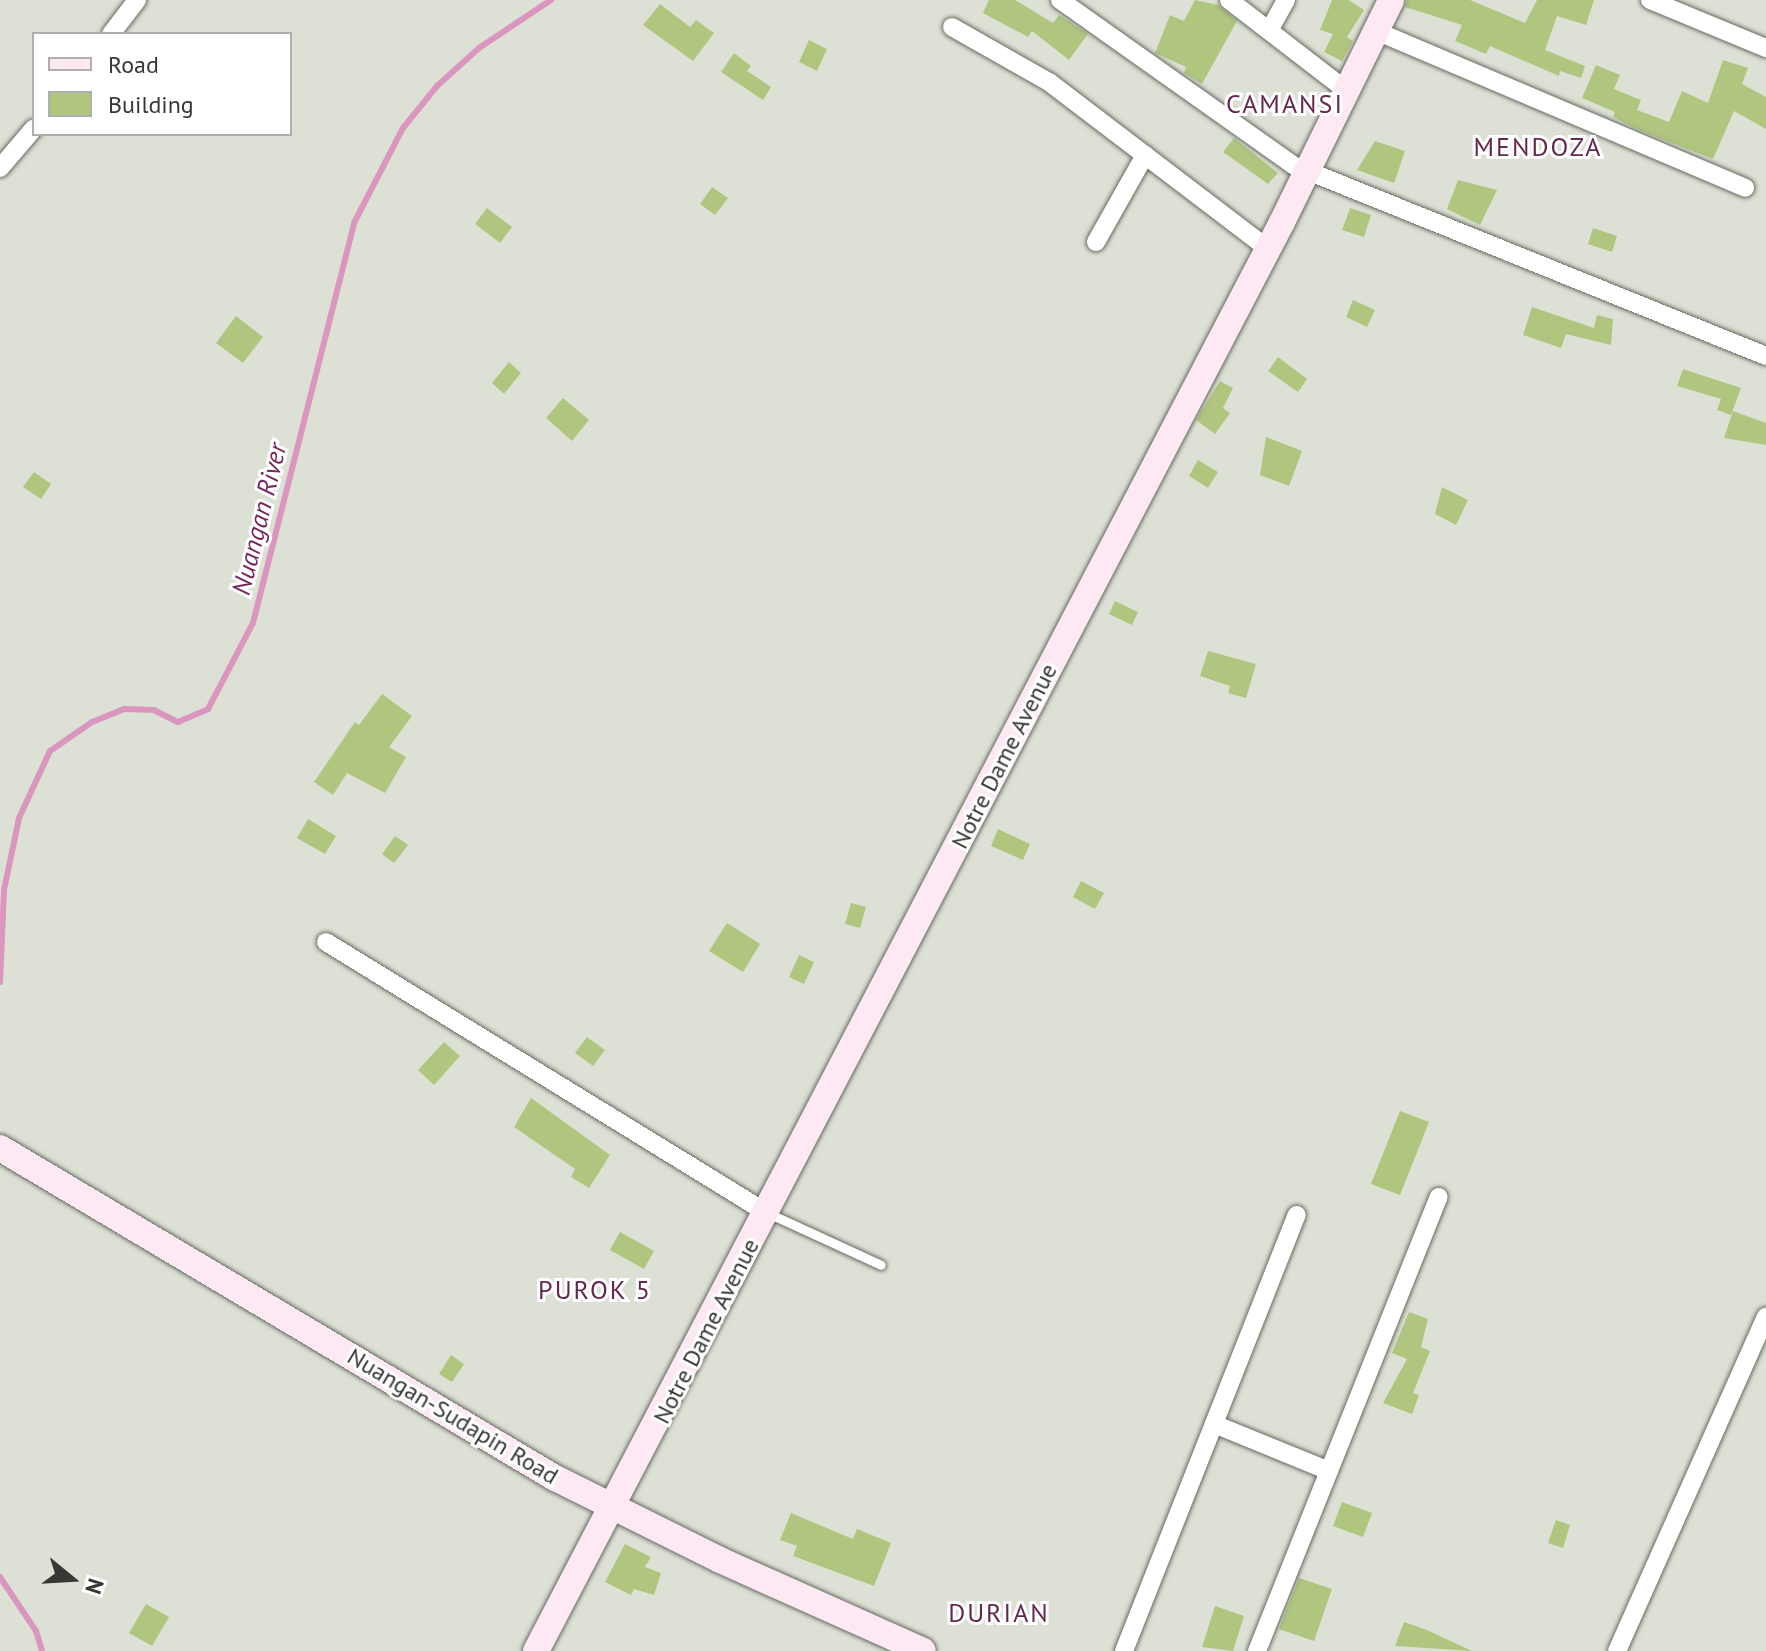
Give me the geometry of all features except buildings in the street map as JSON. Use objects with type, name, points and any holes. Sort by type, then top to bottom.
[{"type":"street","points":[[113,32],[137,0]]},
{"type":"street","points":[[1060,0],[1286,162],[1766,356]]},
{"type":"street","points":[[1229,0],[1346,90]]},
{"type":"street","points":[[1270,29],[1286,0]]},
{"type":"street","name":"Notre Dame Avenue","points":[[536,1651],[613,1510],[1268,249],[1391,0]]},
{"type":"street","points":[[1650,0],[1766,48]]},
{"type":"street","points":[[952,27],[1049,82],[1268,249]]},
{"type":"street","points":[[1376,31],[1745,188]]},
{"type":"street","points":[[0,168],[32,130]]},
{"type":"street","points":[[1096,242],[1145,155]]},
{"type":"street","points":[[326,942],[767,1213]]},
{"type":"street","name":"Nuangan-Sudapin Road","points":[[0,1148],[613,1510],[923,1651]]},
{"type":"street","points":[[1257,1651],[1439,1197]]},
{"type":"street","points":[[1124,1651],[1297,1215]]},
{"type":"street","points":[[1617,1651],[1766,1317]]},
{"type":"street","points":[[1214,1424],[1329,1471]]},
{"type":"lane","points":[[767,1213],[881,1265]]},
{"type":"waterway","name":"Nuangan River","points":[[0,982],[4,890],[19,818],[50,751],[92,722],[125,709],[154,710],[178,722],[208,709],[253,623],[355,221],[403,128],[437,86],[479,48],[551,0]]},
{"type":"waterway","name":"Nuangan River","points":[[0,1577],[36,1631],[42,1651]]},
{"type":"district","name":"CAMANSI","points":[[1285,104]]},
{"type":"district","name":"MENDOZA","points":[[1538,147]]},
{"type":"district","name":"PUROK 5","points":[[595,1290]]},
{"type":"district","name":"DURIAN","points":[[999,1613]]}]
